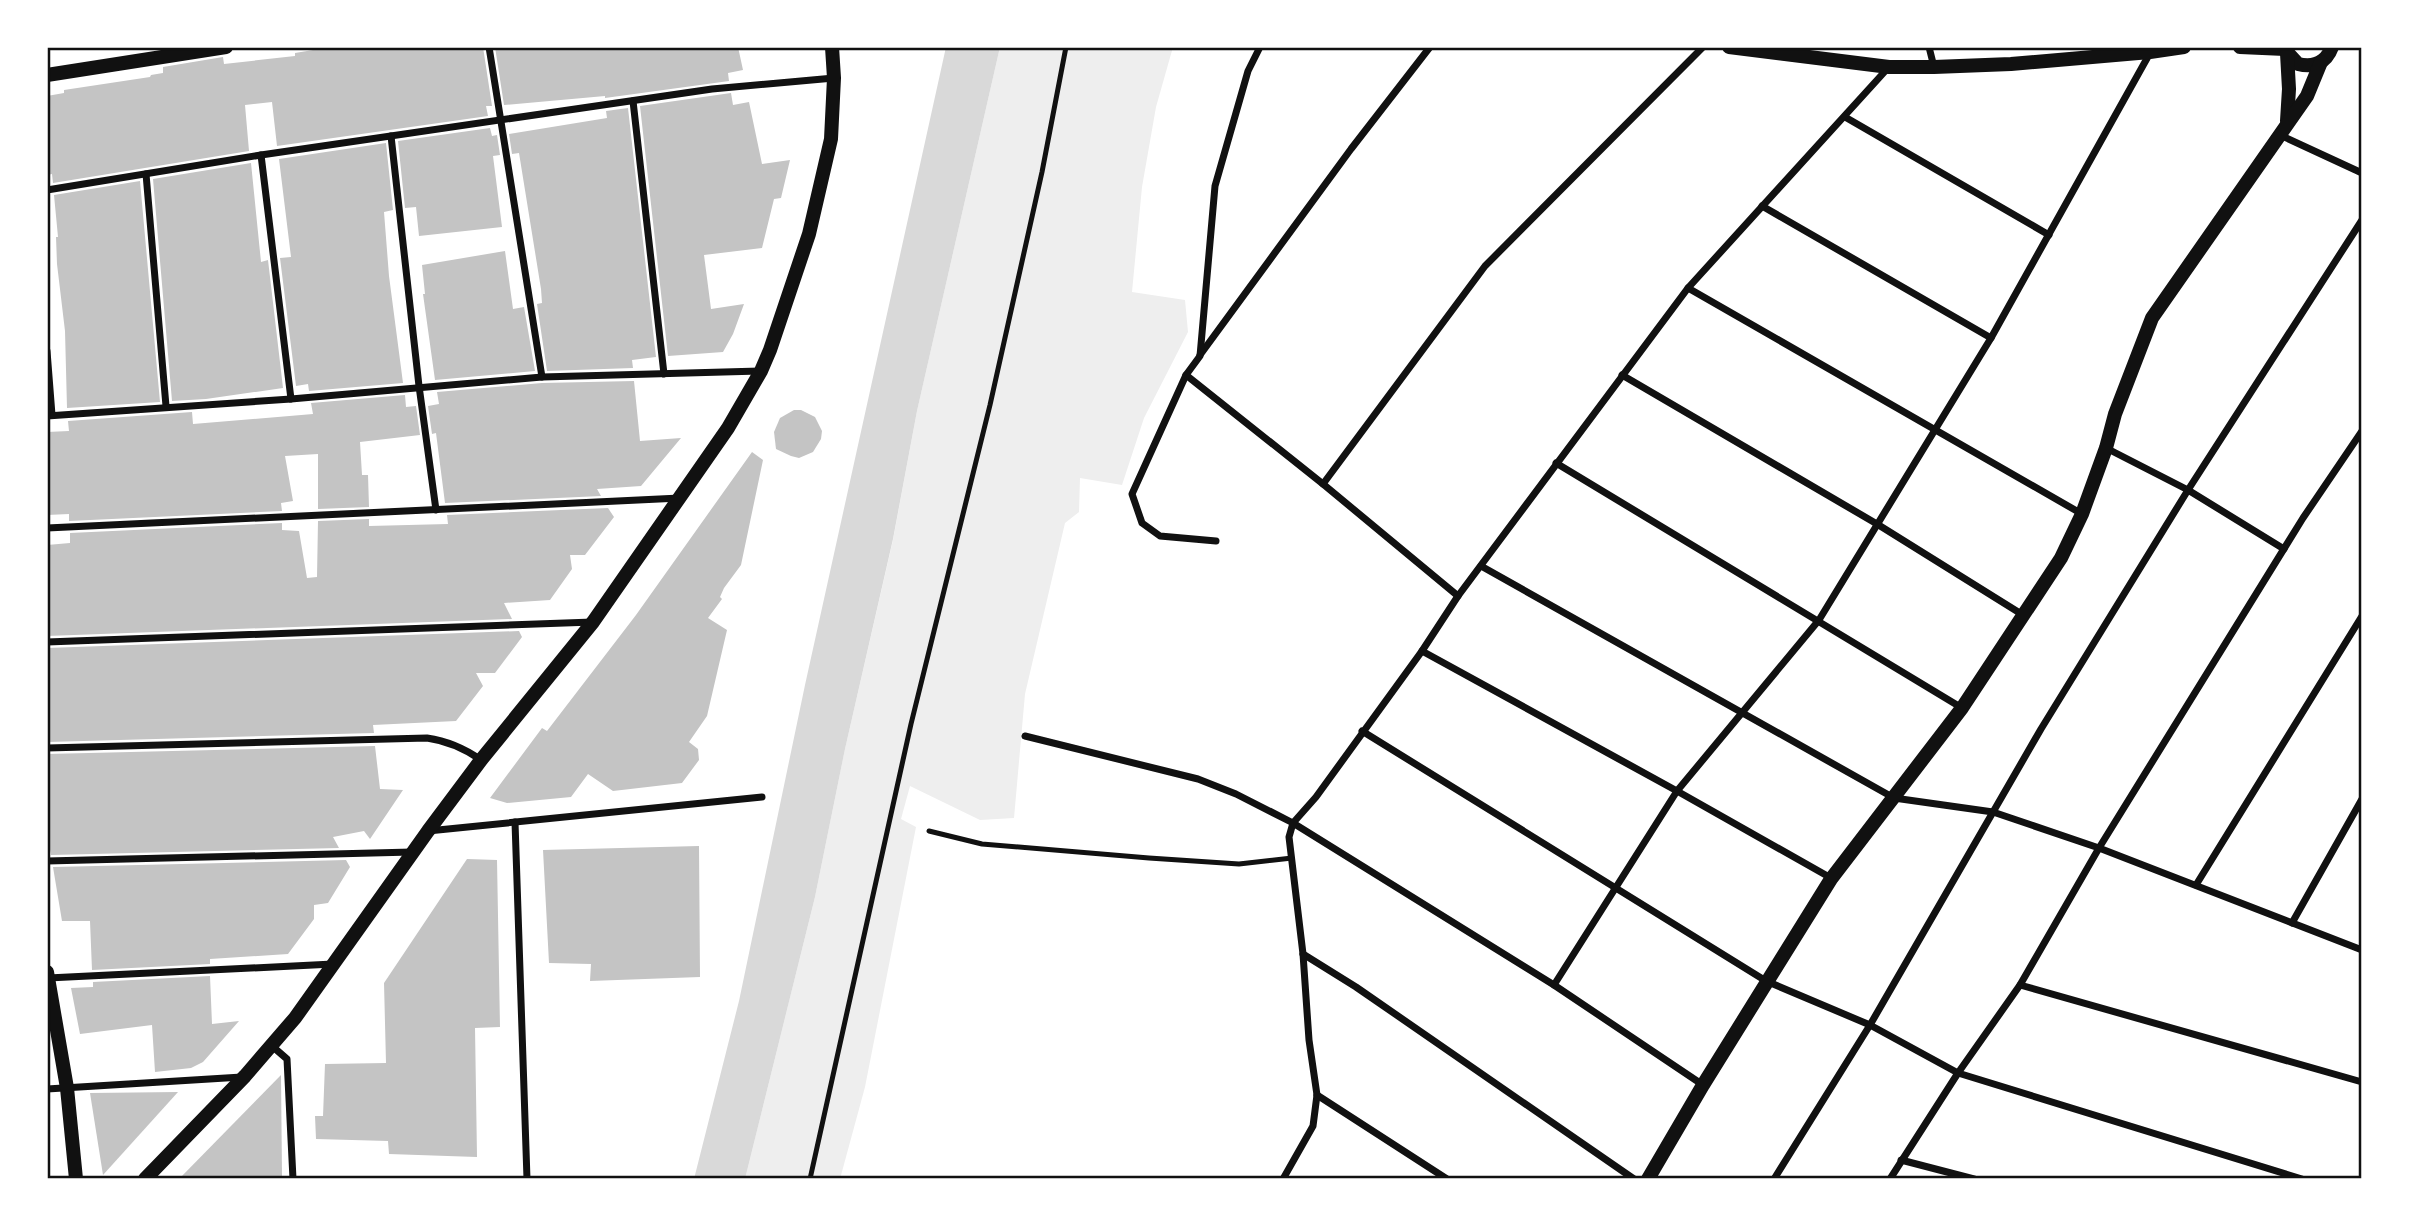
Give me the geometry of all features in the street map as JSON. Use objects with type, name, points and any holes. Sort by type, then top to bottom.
[{"type":"main road","points":[[47,75],[226,47]]},
{"type":"main road","points":[[145,1179],[272,1046],[481,760],[593,622],[729,428],[761,372],[809,233],[822,185],[831,139],[834,78],[832,47]]},
{"type":"main road","points":[[1729,47],[1889,67],[2011,64],[2184,47]]},
{"type":"main road","points":[[2240,47],[2285,50],[2298,64],[2314,65],[2321,62]]},
{"type":"main road","points":[[1648,1179],[1703,1084],[1831,878],[1962,708],[2061,558],[2082,514],[2106,448],[2115,414],[2152,318],[2313,86],[2321,62],[2333,48]]},
{"type":"main road","points":[[2283,128],[2289,89],[2285,50]]},
{"type":"main road","points":[[48,976],[67,1088],[76,1179]]},
{"type":"street","points":[[489,47],[542,377]]},
{"type":"street","points":[[1200,356],[1215,186],[1248,71],[1260,47]]},
{"type":"street","points":[[1216,541],[1160,536],[1142,523],[1132,494],[1186,375],[1351,149],[1430,47]]},
{"type":"street","points":[[1324,484],[1485,266],[1703,47]]},
{"type":"street","points":[[1930,47],[1934,67]]},
{"type":"street","points":[[1554,985],[1678,791],[1819,620],[1991,338],[2150,52]]},
{"type":"street","points":[[1283,1179],[1313,1126],[1317,1095],[1289,837],[1293,823],[1316,797],[1422,651],[1458,596],[1688,288],[1889,67]]},
{"type":"street","points":[[47,190],[261,155],[712,89],[834,78]]},
{"type":"street","points":[[633,101],[664,374]]},
{"type":"street","points":[[1844,117],[2049,235]]},
{"type":"street","points":[[2283,128],[2362,173]]},
{"type":"street","points":[[391,136],[436,510]]},
{"type":"street","points":[[261,155],[291,399]]},
{"type":"street","points":[[146,174],[166,407]]},
{"type":"street","points":[[1762,206],[1991,338]]},
{"type":"street","points":[[1774,1179],[1870,1025],[2041,729],[2188,489],[2362,220]]},
{"type":"street","points":[[1688,288],[2082,514]]},
{"type":"street","points":[[47,351],[50,415],[291,399],[542,377],[761,372]]},
{"type":"street","points":[[1186,375],[1324,484],[1458,596]]},
{"type":"street","points":[[1622,375],[1877,524],[2024,615]]},
{"type":"street","points":[[1891,1179],[1958,1073],[2020,985],[2099,848],[2284,549],[2361,433]]},
{"type":"street","points":[[2106,448],[2188,489],[2284,549]]},
{"type":"street","points":[[1556,463],[1962,708]]},
{"type":"street","points":[[47,528],[681,498]]},
{"type":"street","points":[[1481,566],[1894,798],[1993,812],[2099,848],[2362,950]]},
{"type":"street","points":[[2196,886],[2362,615]]},
{"type":"street","points":[[47,642],[593,622]]},
{"type":"street","points":[[1422,651],[1831,878]]},
{"type":"street","points":[[1362,731],[1766,981],[1870,1025],[1958,1073],[2302,1179]]},
{"type":"street","points":[[1025,736],[1198,779],[1236,794],[1293,823],[1554,985],[1703,1084]]},
{"type":"street","points":[[47,748],[427,738],[464,748],[481,760]]},
{"type":"street","points":[[428,831],[761,797]]},
{"type":"street","points":[[2292,922],[2362,799]]},
{"type":"street","points":[[515,822],[527,1179]]},
{"type":"street","points":[[47,861],[413,852]]},
{"type":"street","points":[[1303,954],[1356,987],[1634,1179]]},
{"type":"street","points":[[48,976],[334,964]]},
{"type":"street","points":[[2020,985],[2362,1082]]},
{"type":"street","points":[[272,1046],[287,1059],[293,1179]]},
{"type":"street","points":[[47,1089],[245,1076]]},
{"type":"street","points":[[1317,1095],[1447,1179]]},
{"type":"street","points":[[1901,1160],[1973,1179]]},
{"type":"lane","points":[[810,1179],[911,724],[992,393],[1042,172],[1066,47]]},
{"type":"lane","points":[[929,831],[982,844],[1149,858],[1239,864],[1292,858]]},
{"type":"shaded area","points":[[946,47],[1000,47],[917,411],[893,539],[845,749],[815,897],[745,1179],[694,1179],[739,1001],[805,685]]},
{"type":"shaded area","points":[[1000,47],[1173,47],[1156,107],[1142,187],[1132,292],[1185,300],[1188,332],[1144,418],[1122,485],[1080,478],[1079,512],[1065,523],[1025,694],[1014,818],[980,820],[910,786],[901,819],[916,827],[865,1087],[840,1179],[745,1179],[815,897],[845,749],[893,540],[917,411]]},
{"type":"building","points":[[331,47],[483,47],[492,106],[486,106],[488,116],[277,146],[272,102],[245,105],[249,151],[53,183],[52,174],[47,175],[47,96],[64,93],[64,90],[150,77],[163,73],[163,67],[223,57],[224,64],[295,56],[295,53]]},
{"type":"building","points":[[495,47],[738,47],[743,70],[728,73],[729,81],[605,98],[504,105]]},
{"type":"building","points":[[731,93],[733,105],[749,102],[762,164],[790,160],[781,198],[774,199],[762,248],[704,255],[711,309],[744,304],[723,352],[668,356],[640,106]]},
{"type":"building","points":[[628,108],[656,357],[632,360],[633,368],[547,371],[537,304],[542,303],[541,289],[519,153],[512,154],[509,134],[607,118],[606,111]]},
{"type":"building","points":[[490,128],[492,136],[497,135],[500,155],[493,156],[502,227],[419,236],[416,207],[405,208],[398,141]]},
{"type":"building","points":[[386,143],[393,210],[384,212],[403,383],[309,391],[308,384],[296,386],[280,258],[291,257],[279,159]]},
{"type":"building","points":[[251,163],[261,262],[268,260],[283,388],[172,401],[153,179]]},
{"type":"building","points":[[140,181],[160,402],[67,408],[65,331],[57,264],[58,237],[54,195]]},
{"type":"building","points":[[505,251],[513,309],[524,307],[535,371],[435,380],[423,294],[422,265]]},
{"type":"building","points":[[634,381],[640,441],[681,438],[641,486],[597,489],[601,496],[445,503],[436,433],[432,434],[428,406],[439,404],[437,392],[542,383]]},
{"type":"building","points":[[405,395],[406,407],[416,406],[420,435],[360,442],[362,475],[368,475],[369,507],[318,509],[318,454],[285,456],[293,501],[281,503],[282,511],[69,521],[69,514],[47,515],[47,432],[69,431],[68,421],[192,412],[193,424],[313,414],[311,403]]},
{"type":"building","points":[[794,410],[801,410],[815,417],[822,431],[821,439],[813,452],[799,458],[776,449],[774,432],[780,418]]},
{"type":"building","points":[[752,452],[763,460],[741,565],[724,588],[720,597],[722,599],[708,618],[727,630],[707,716],[689,742],[698,749],[699,760],[682,783],[613,791],[588,774],[571,797],[507,803],[490,798],[542,728],[547,731],[636,615]]},
{"type":"building","points":[[608,508],[614,517],[585,555],[570,555],[572,569],[550,600],[504,603],[512,619],[47,636],[47,545],[70,543],[70,533],[282,523],[282,530],[299,531],[307,578],[317,577],[318,521],[369,519],[369,526],[448,524],[447,515]]},
{"type":"building","points":[[519,631],[522,637],[495,673],[476,673],[483,686],[456,721],[373,725],[374,733],[47,742],[47,648]]},
{"type":"building","points":[[375,746],[380,789],[403,790],[370,839],[364,831],[333,837],[339,848],[51,855],[47,833],[47,754]]},
{"type":"building","points":[[699,846],[700,977],[590,981],[591,964],[549,963],[543,850]]},
{"type":"building","points":[[467,859],[497,860],[500,1027],[475,1028],[477,1157],[389,1154],[388,1141],[316,1139],[315,1116],[323,1116],[325,1064],[386,1063],[384,983]]},
{"type":"building","points":[[346,860],[350,867],[328,903],[314,905],[314,919],[288,954],[210,959],[210,964],[92,970],[90,921],[62,921],[53,867]]},
{"type":"building","points":[[210,976],[212,1024],[239,1021],[203,1062],[191,1068],[155,1072],[152,1025],[80,1034],[71,988],[93,987],[93,982]]},
{"type":"building","points":[[281,1075],[282,1177],[179,1179]]},
{"type":"building","points":[[178,1092],[103,1175],[90,1093]]}]
